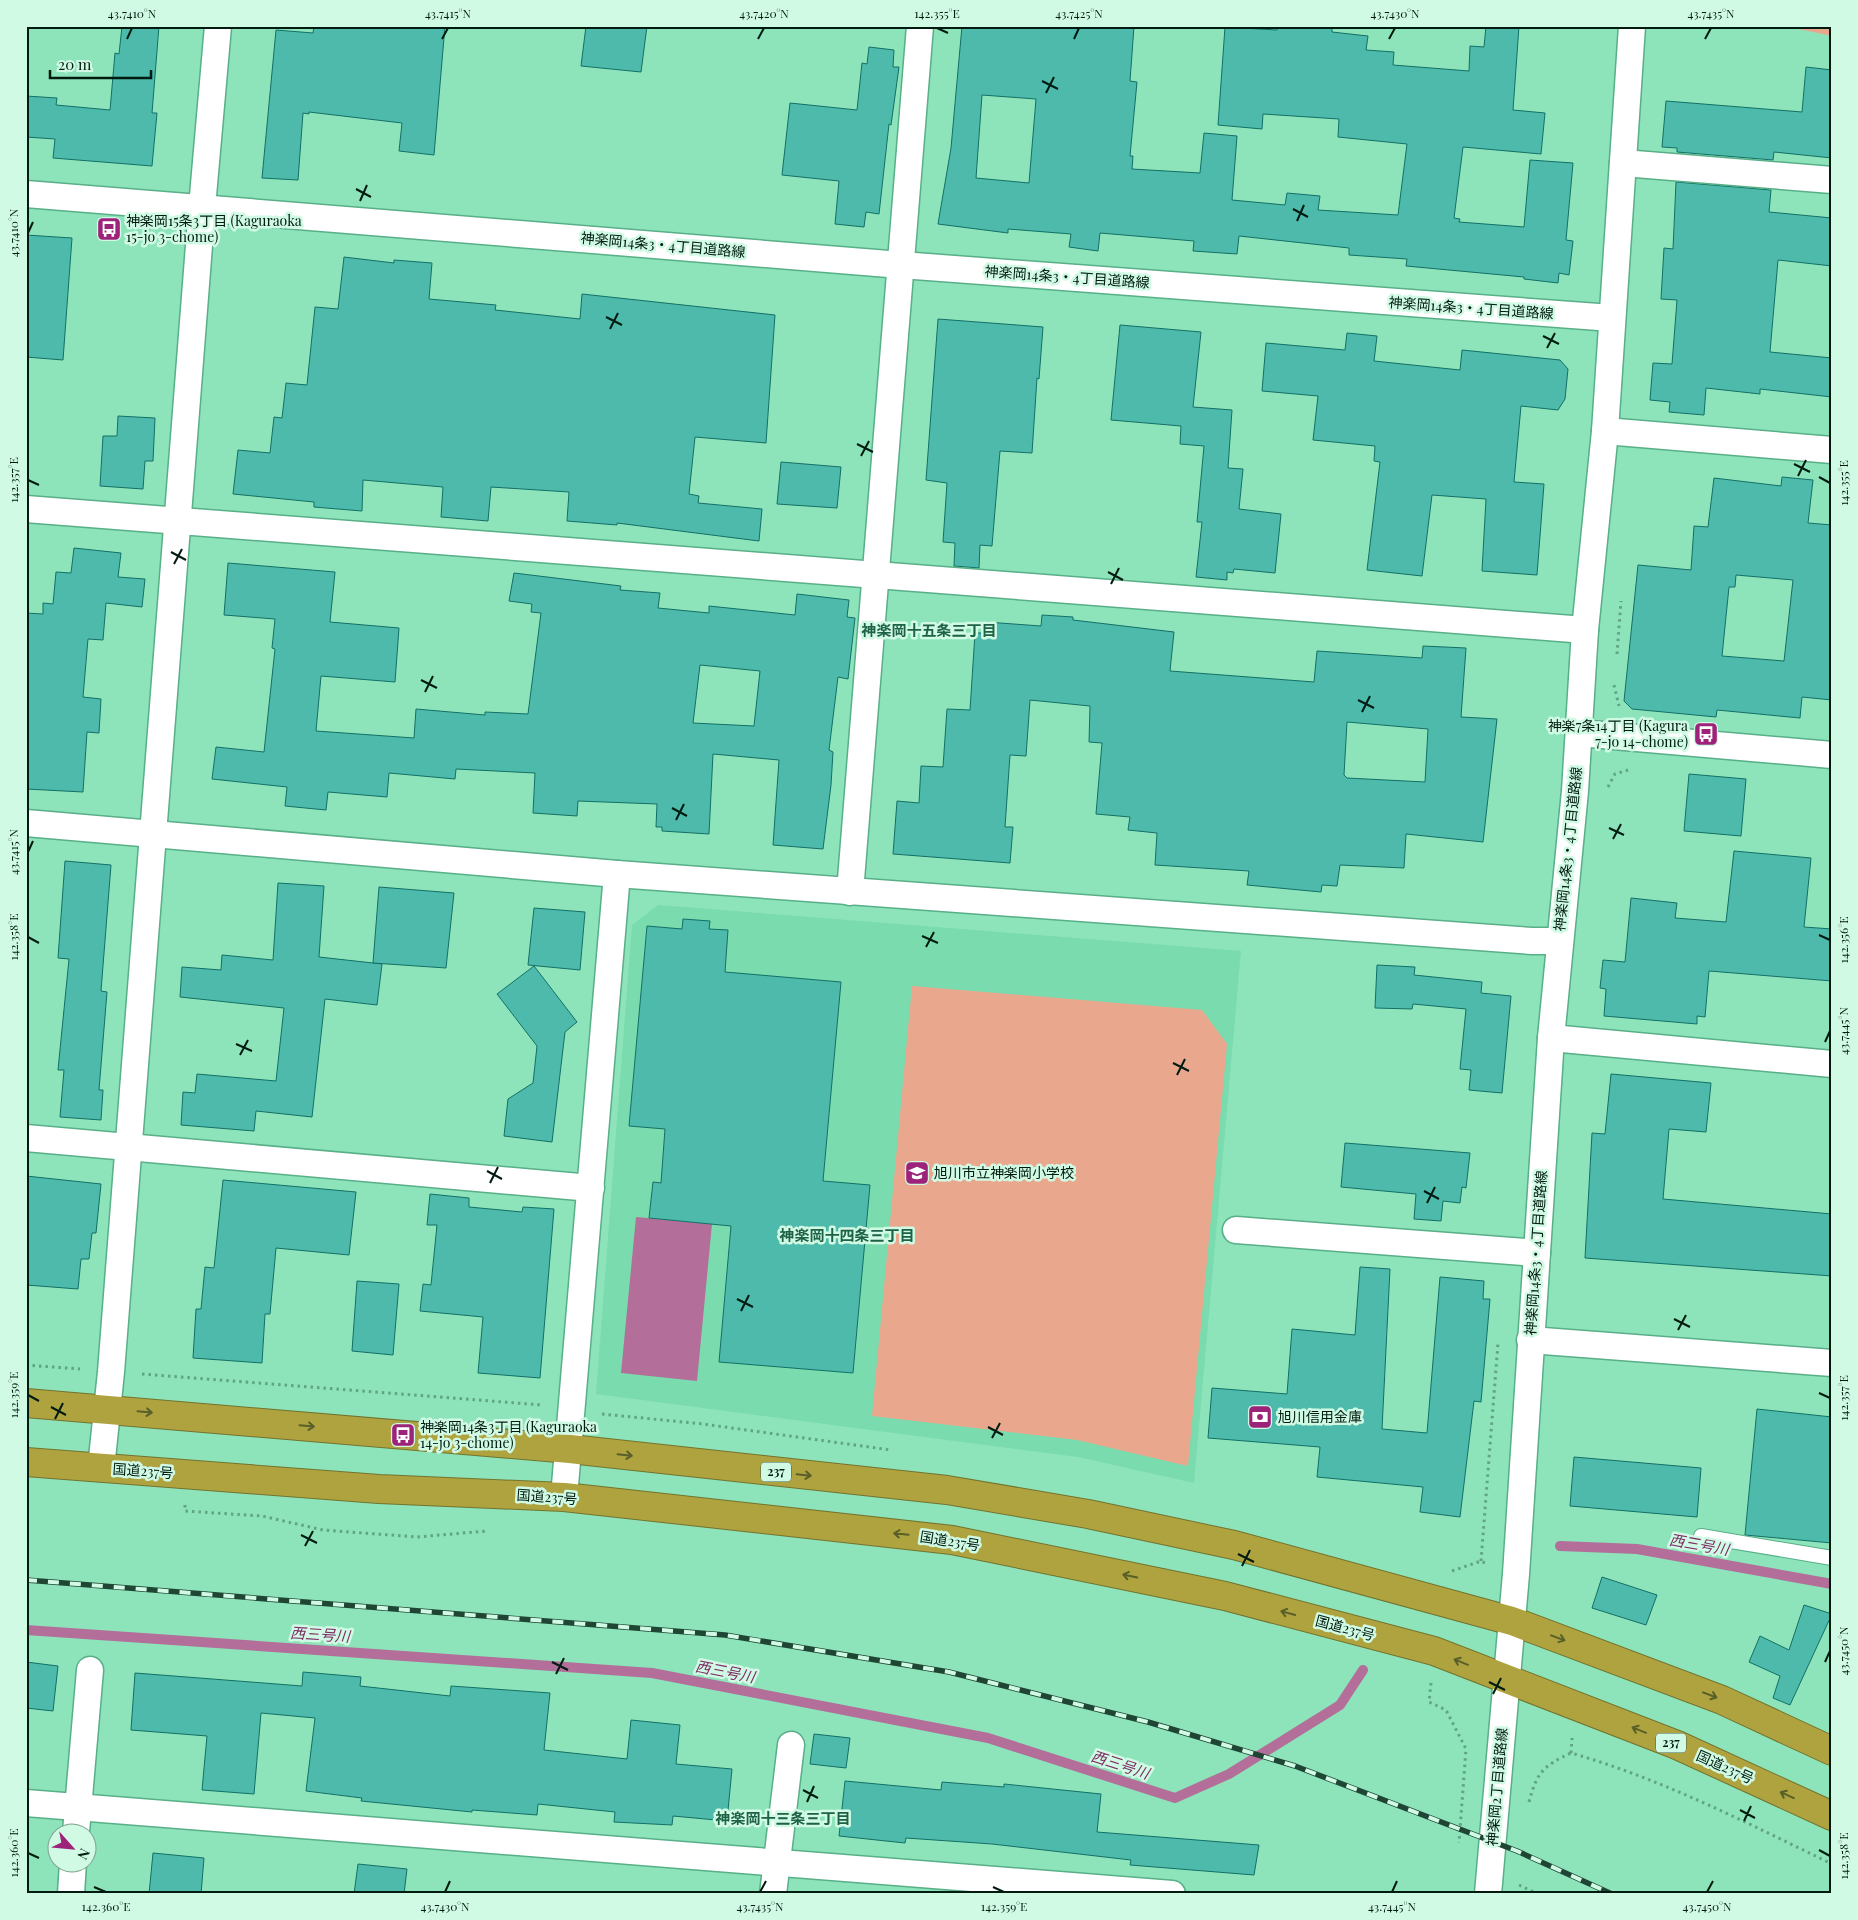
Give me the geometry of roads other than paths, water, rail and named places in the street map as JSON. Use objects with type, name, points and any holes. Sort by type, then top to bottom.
[{"type":"highway","name":"237","points":[[26,1403],[570,1449],[947,1490],[1088,1514],[1234,1544],[1512,1621],[1722,1700],[1832,1751]]},
{"type":"highway","name":"国道237号","points":[[26,1462],[379,1489],[564,1497],[952,1540],[1225,1596],[1434,1652],[1576,1705],[1678,1746],[1832,1816]]},
{"type":"street","points":[[101,1468],[111,1372],[202,207],[218,26]]},
{"type":"street","points":[[850,892],[920,26]]},
{"type":"street","points":[[1612,318],[1632,26]]},
{"type":"street","points":[[1623,163],[1832,180]]},
{"type":"street","name":"神楽岡14条3・4丁目道路線","points":[[26,194],[902,265],[1612,318],[1606,431],[1585,630],[1579,733],[1551,1038],[1512,1621],[1506,1680]]},
{"type":"street","points":[[1606,431],[1832,450]]},
{"type":"street","points":[[26,509],[1585,630]]},
{"type":"street","points":[[1579,733],[1832,755]]},
{"type":"street","points":[[26,823],[617,874],[850,892],[1532,941],[1560,941]]},
{"type":"street","points":[[564,1497],[570,1449],[617,874]]},
{"type":"street","points":[[1551,1038],[1832,1064]]},
{"type":"street","points":[[26,1138],[591,1188]]},
{"type":"street","points":[[1236,1230],[1537,1253]]},
{"type":"street","points":[[1530,1340],[1832,1363]]},
{"type":"street","points":[[77,1820],[90,1670]]},
{"type":"street","name":"神楽岡2丁目道路線","points":[[1488,1894],[1506,1680]]},
{"type":"street","points":[[773,1894],[791,1745]]},
{"type":"street","points":[[26,1803],[77,1820],[776,1862],[1172,1894]]},
{"type":"street","points":[[71,1894],[72,1872]]},
{"type":"lane","points":[[1701,1536],[1832,1558]]},
{"type":"waterway","name":"西三号川","points":[[1560,1546],[1637,1549],[1832,1584]]},
{"type":"waterway","name":"西三号川","points":[[26,1630],[652,1673],[988,1738],[1175,1798],[1229,1774],[1340,1705],[1363,1670]]},
{"type":"railway","points":[[26,1580],[725,1635],[949,1672],[1148,1722],[1295,1766],[1517,1851],[1612,1894]]},
{"type":"place","name":"神楽岡15条3丁目 (Kaguraoka 15-jo 3-chome)","points":[[109,229]]},
{"type":"place","name":"神楽7条14丁目 (Kagura 7-jo 14-chome)","points":[[1706,734]]},
{"type":"place","name":"旭川市立神楽岡小学校","points":[[917,1173]]},
{"type":"place","name":"旭川信用金庫","points":[[1260,1417]]},
{"type":"place","name":"神楽岡14条3丁目 (Kaguraoka 14-jo 3-chome)","points":[[403,1435]]},
{"type":"district","name":"神楽岡十五条三丁目","points":[[929,631]]},
{"type":"district","name":"神楽岡十四条三丁目","points":[[847,1236]]},
{"type":"district","name":"神楽岡十三条三丁目","points":[[783,1819]]}]
